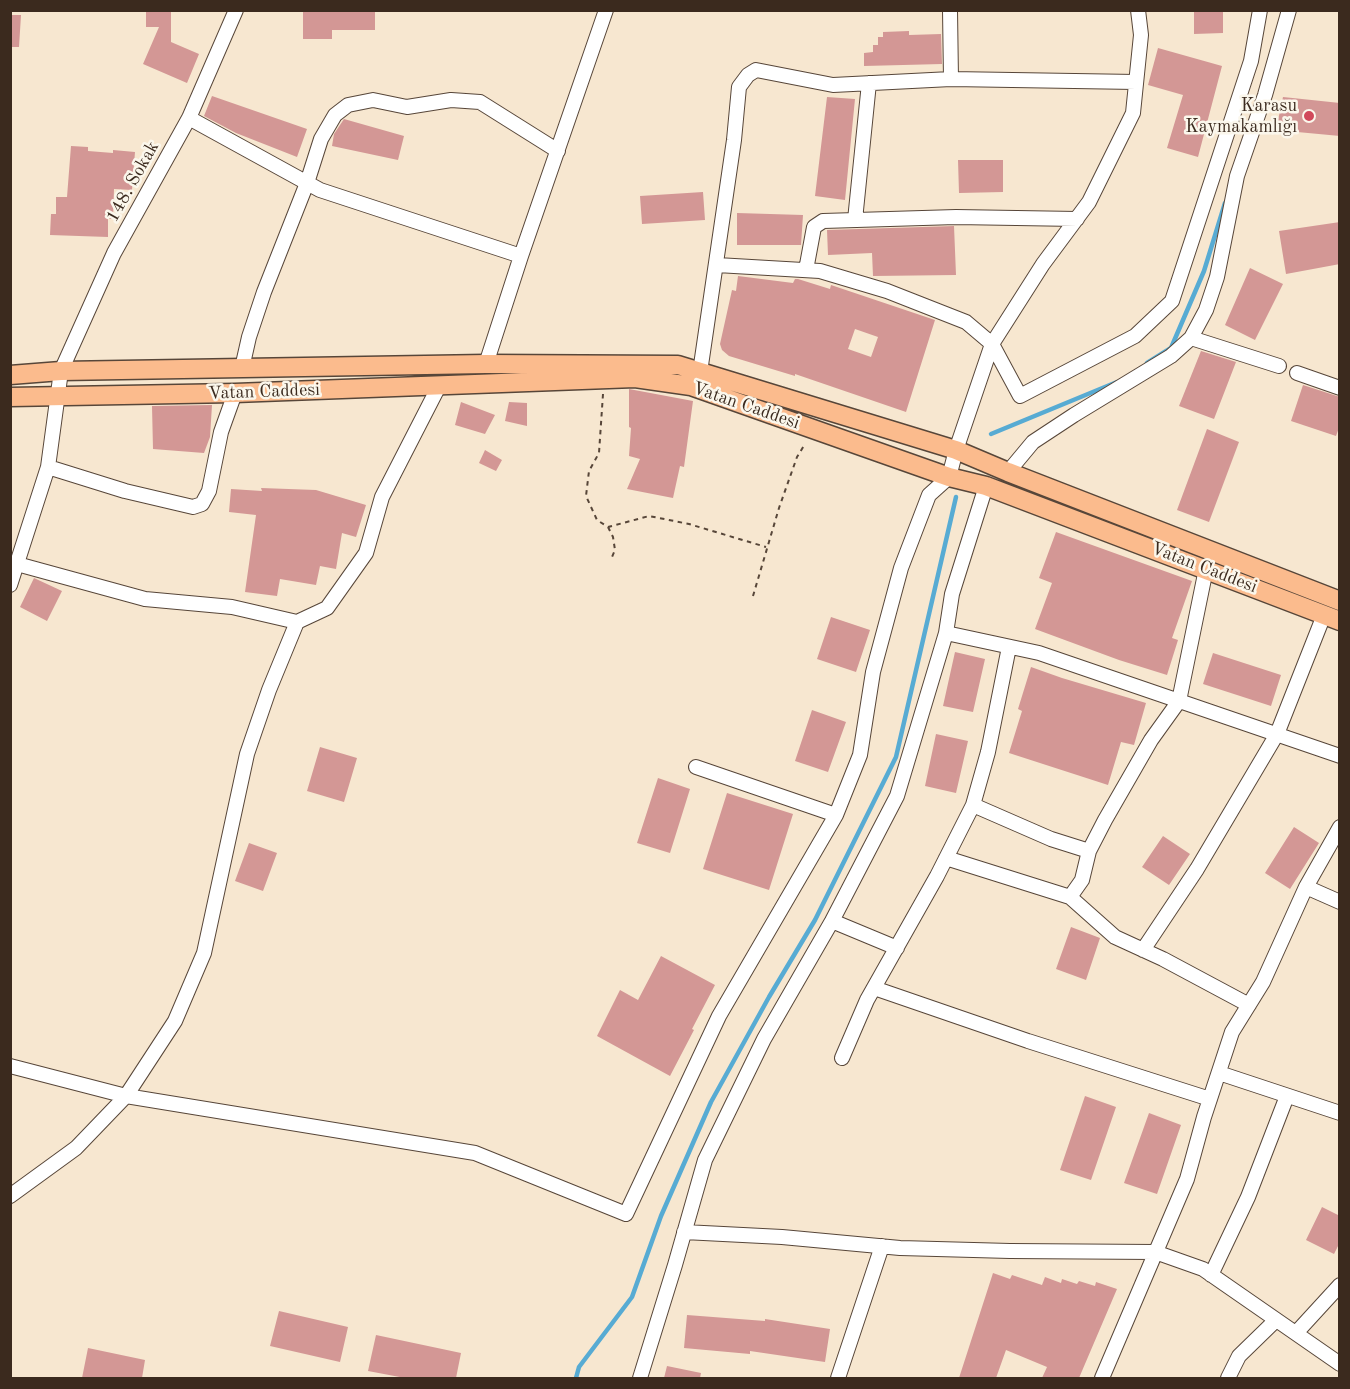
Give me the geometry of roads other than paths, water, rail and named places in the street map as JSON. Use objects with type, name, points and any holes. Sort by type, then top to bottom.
[{"type":"main road","name":"Vatan Caddesi","points":[[10,375],[61,371],[486,364],[678,365],[956,450],[1340,602]]},
{"type":"main road","name":"Vatan Caddesi","points":[[10,397],[235,393],[635,378],[691,386],[949,477],[986,486],[1332,618]]},
{"type":"street","name":"148. Sokak","points":[[10,585],[48,467],[61,371],[114,252],[189,118],[236,10]]},
{"type":"street","points":[[486,364],[606,10]]},
{"type":"street","points":[[951,10],[951,79]]},
{"type":"street","points":[[10,1066],[126,1095],[476,1153],[626,1214],[719,1016],[836,815],[860,755],[873,672],[901,568],[929,495],[949,477],[992,344],[1043,264],[1089,202],[1132,113],[1140,35],[1138,10]]},
{"type":"street","points":[[717,265],[820,271],[887,291],[966,322],[992,344],[1020,396],[1135,336],[1172,302],[1251,61],[1260,10]]},
{"type":"street","points":[[1008,472],[1033,442],[1171,356],[1191,338],[1206,310],[1217,277],[1237,176],[1265,95],[1288,10]]},
{"type":"street","points":[[700,372],[717,265],[739,87],[748,75],[756,70],[765,70],[833,85],[951,79],[1136,82]]},
{"type":"street","points":[[855,220],[869,83]]},
{"type":"street","points":[[242,368],[249,337],[264,292],[307,183],[321,139],[335,115],[348,105],[373,100],[407,107],[442,101],[480,102],[558,151]]},
{"type":"street","points":[[189,118],[320,190],[521,256]]},
{"type":"street","points":[[806,270],[814,227],[823,221],[957,217],[1077,219]]},
{"type":"street","points":[[1191,338],[1279,366]]},
{"type":"street","points":[[1297,373],[1340,387]]},
{"type":"street","points":[[18,564],[145,599],[232,608],[297,622],[327,608],[366,553],[382,497],[439,386]]},
{"type":"street","points":[[48,467],[125,491],[193,507],[202,504],[209,491],[221,432],[235,393]]},
{"type":"street","points":[[640,1378],[705,1160],[764,1039],[832,921],[897,796],[946,633],[952,594],[986,486]]},
{"type":"street","points":[[10,538],[26,538]]},
{"type":"street","points":[[1070,897],[1082,880],[1089,851],[1151,740],[1179,701],[1206,569]]},
{"type":"street","points":[[1143,950],[1197,869],[1277,735],[1332,618]]},
{"type":"street","points":[[10,1196],[76,1148],[126,1095],[175,1021],[204,953],[247,754],[269,690],[297,622]]},
{"type":"street","points":[[946,633],[1039,653],[1340,756]]},
{"type":"street","points":[[842,1058],[874,988],[973,805],[988,752],[1009,647]]},
{"type":"street","points":[[696,767],[836,815]]},
{"type":"street","points":[[973,805],[1051,839],[1089,851]]},
{"type":"street","points":[[1102,1378],[1187,1179],[1232,1032],[1263,982],[1306,887],[1340,827]]},
{"type":"street","points":[[946,858],[1070,897],[1115,937],[1249,1005]]},
{"type":"street","points":[[1306,887],[1340,902]]},
{"type":"street","points":[[832,921],[897,948]]},
{"type":"street","points":[[874,988],[1210,1099]]},
{"type":"street","points":[[1219,1073],[1340,1113]]},
{"type":"street","points":[[1211,1275],[1248,1197],[1287,1096]]},
{"type":"street","points":[[684,1232],[782,1237],[882,1246],[1022,1252],[1155,1252],[1203,1269],[1340,1364]]},
{"type":"street","points":[[838,1378],[882,1246]]},
{"type":"street","points":[[1296,1333],[1340,1285]]},
{"type":"street","points":[[1228,1378],[1239,1356],[1276,1320]]},
{"type":"waterway","points":[[1147,363],[1171,348],[1204,271],[1225,203]]},
{"type":"waterway","points":[[991,434],[1117,382]]},
{"type":"waterway","points":[[576,1378],[579,1367],[632,1297],[661,1216],[711,1102],[815,920],[896,757],[956,497]]},
{"type":"place","name":"Karasu Kaymakamlığı","points":[[1309,116]]}]
